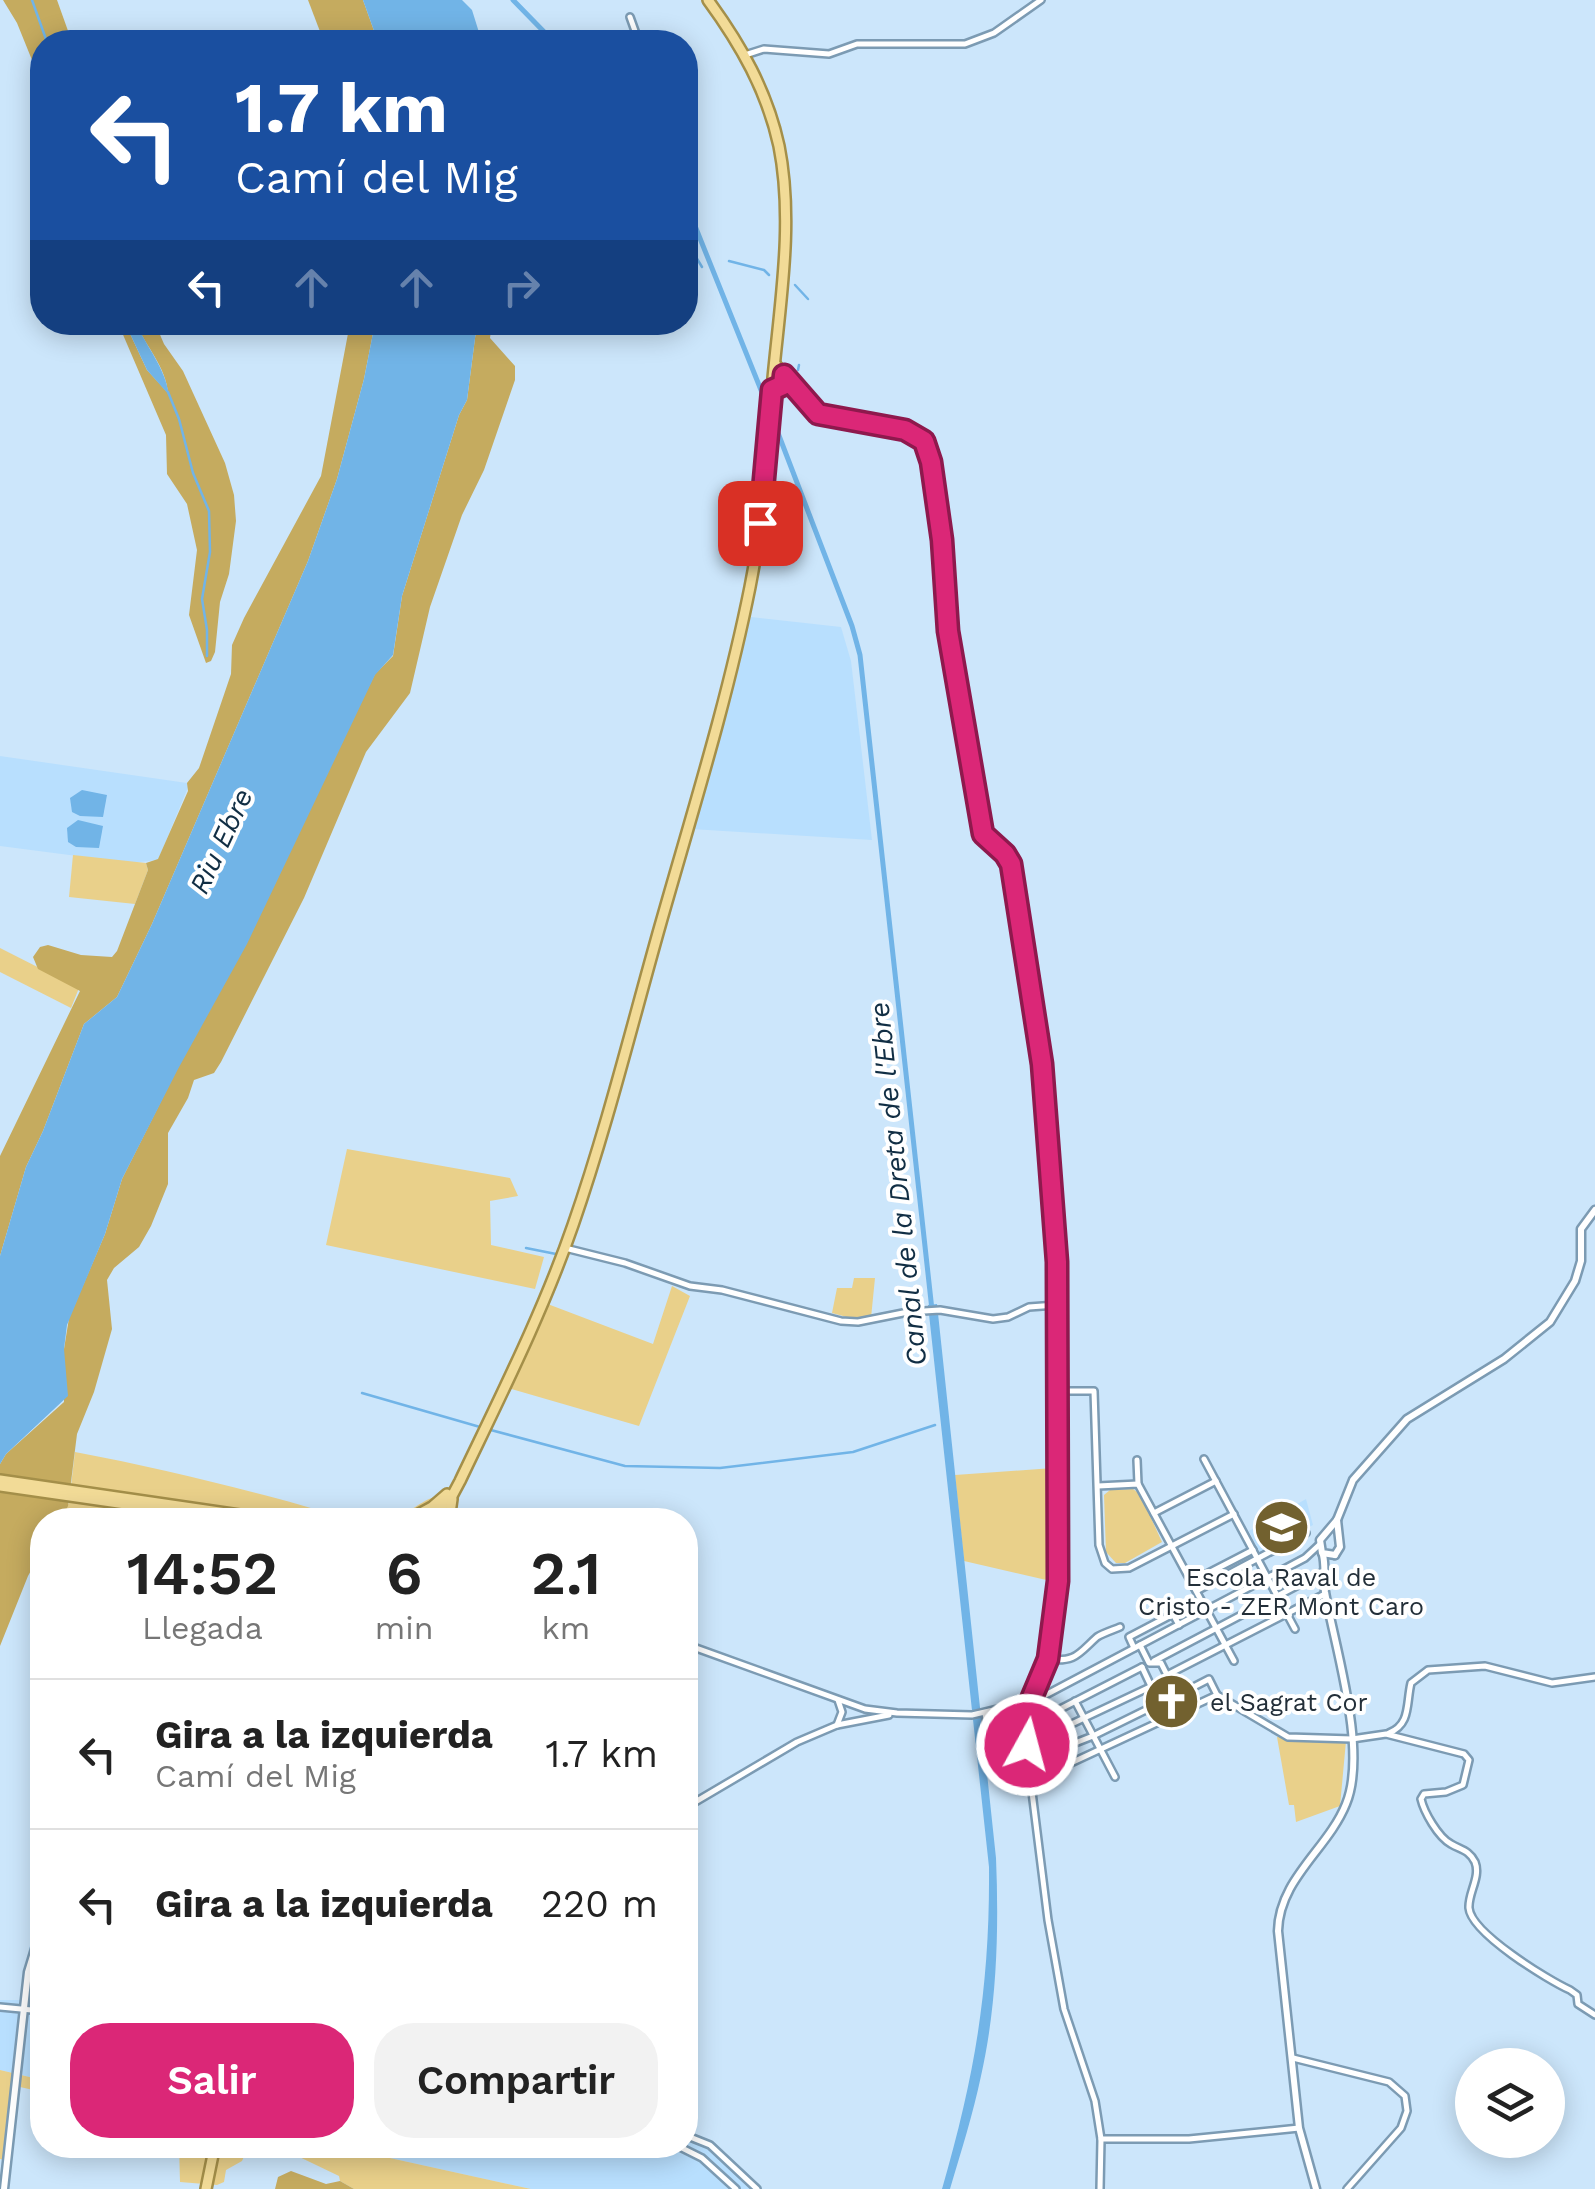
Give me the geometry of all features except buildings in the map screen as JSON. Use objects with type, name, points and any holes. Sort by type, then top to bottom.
[{"type":"main road","points":[[450,1508],[564,1248],[587,1179],[730,682],[752,575],[771,406],[778,380],[775,364],[786,213],[784,180],[771,116],[745,54],[708,0]]},
{"type":"main road","points":[[778,380],[799,392]]},
{"type":"main road","points":[[427,1508],[445,1497],[470,1459]]},
{"type":"main road","points":[[0,1483],[183,1508]]},
{"type":"main road","points":[[440,1508],[452,1496]]},
{"type":"main road","points":[[123,1500],[167,1508]]},
{"type":"main road","points":[[206,2189],[212,2158]]},
{"type":"street","points":[[745,54],[764,49],[829,54],[857,44],[965,44],[994,34],[1041,0]]},
{"type":"street","points":[[630,17],[635,30]]},
{"type":"street","points":[[799,392],[818,414],[905,430],[917,435],[928,448],[942,540],[948,631],[983,834],[1011,864],[1035,1012],[1056,1234],[1058,1581],[1048,1659],[1030,1702],[1028,1762],[1064,2009],[1094,2102],[1101,2139],[1100,2189]]},
{"type":"street","points":[[1317,2186],[1300,2128],[1278,1930],[1279,1914],[1296,1879],[1348,1800],[1352,1740],[1326,1593],[1321,1551],[1324,1537],[1337,1520],[1359,1472],[1416,1411],[1504,1359],[1550,1322],[1575,1281],[1581,1261],[1581,1230],[1595,1210]]},
{"type":"street","points":[[564,1248],[625,1263],[690,1286],[722,1290],[841,1321],[858,1322],[928,1310],[993,1319],[1008,1317],[1029,1306],[1056,1305]]},
{"type":"street","points":[[1057,1391],[1094,1390],[1099,1545],[1112,1570],[1129,1568],[1234,1514]]},
{"type":"street","points":[[1204,1459],[1295,1630]]},
{"type":"street","points":[[1137,1460],[1138,1484],[1234,1661]]},
{"type":"street","points":[[1154,1513],[1216,1482]]},
{"type":"street","points":[[1098,1486],[1138,1484]]},
{"type":"street","points":[[983,1714],[988,1736],[1027,1726],[1325,1570],[1340,1548],[1337,1520]]},
{"type":"street","points":[[1197,1590],[1306,1534]]},
{"type":"street","points":[[1324,1537],[1338,1540]]},
{"type":"street","points":[[1192,1582],[1253,1550]]},
{"type":"street","points":[[698,1649],[852,1705],[897,1714],[983,1714],[1030,1702],[1305,1558],[1321,1551],[1335,1555]]},
{"type":"street","points":[[1167,1675],[1326,1593]]},
{"type":"street","points":[[1167,1720],[1150,1687],[1148,1664],[1128,1637],[1173,1614],[1179,1625]]},
{"type":"street","points":[[1048,1659],[1068,1660],[1091,1647],[1096,1638],[1120,1626]]},
{"type":"street","points":[[1148,1664],[1161,1663],[1186,1711]]},
{"type":"street","points":[[1178,1695],[1209,1679],[1217,1694],[1288,1737],[1352,1740],[1401,1728],[1406,1722],[1411,1683],[1428,1670],[1485,1666],[1552,1683],[1595,1677]]},
{"type":"street","points":[[1027,1745],[1150,1687]]},
{"type":"street","points":[[1030,1782],[1101,1752],[1217,1694]]},
{"type":"street","points":[[837,1699],[842,1715]]},
{"type":"street","points":[[1075,1701],[1115,1778]]},
{"type":"street","points":[[1028,1762],[1158,1704]]},
{"type":"street","points":[[837,1725],[852,1705]]},
{"type":"street","points":[[851,1722],[852,1705]]},
{"type":"street","points":[[698,1800],[798,1742],[837,1725],[897,1714]]},
{"type":"street","points":[[1386,1734],[1464,1754],[1469,1760],[1464,1785],[1424,1794],[1421,1799],[1450,1844],[1466,1850],[1474,1860],[1476,1870],[1468,1905],[1474,1923],[1521,1960],[1577,1995],[1578,2004],[1595,2015]]},
{"type":"street","points":[[3,2188],[30,1965]]},
{"type":"street","points":[[0,2006],[30,2010]]},
{"type":"street","points":[[1290,2057],[1395,2084],[1402,2092],[1407,2116],[1397,2134],[1349,2189]]},
{"type":"street","points":[[1101,2139],[1188,2138],[1300,2128]]},
{"type":"street","points":[[698,2140],[710,2145],[757,2189]]},
{"type":"street","points":[[698,2156],[736,2189]]},
{"type":"shaded area","points":[[3,0],[57,0],[68,30],[30,30],[30,55]]},
{"type":"shaded area","points":[[308,0],[363,0],[374,30],[319,30]]},
{"type":"shaded area","points":[[123,335],[131,335],[147,370],[168,393],[160,366],[143,335],[160,335],[183,371],[225,463],[234,495],[236,521],[229,574],[220,602],[215,652],[206,663],[189,615],[197,550],[187,504],[167,474],[166,435]]},
{"type":"shaded area","points":[[348,335],[373,335],[337,479],[308,561],[117,997],[84,1024],[26,1167],[0,1256],[0,1156],[80,991],[38,969],[33,957],[40,947],[48,945],[81,955],[112,957],[117,951],[148,870],[146,863],[158,859],[188,791],[187,783],[199,768],[231,674],[232,645],[321,476]]},
{"type":"shaded area","points":[[475,335],[490,335],[515,366],[515,380],[430,607],[410,693],[366,752],[304,898],[221,1062],[214,1073],[194,1080],[168,1133],[168,1184],[151,1226],[139,1247],[114,1268],[107,1280],[112,1329],[77,1434],[68,1506],[30,1508],[30,1572],[0,1646],[0,1464],[6,1454],[64,1402],[64,1349],[69,1318],[105,1234],[122,1179],[375,674],[393,656],[402,596],[467,400]]},
{"type":"shaded area","points":[[751,617],[841,627],[851,661],[872,840],[691,829]]},
{"type":"shaded area","points":[[0,756],[189,785],[158,860],[131,863],[0,846]]},
{"type":"shaded area","points":[[73,855],[146,863],[148,870],[135,904],[69,897]]},
{"type":"shaded area","points":[[0,948],[79,988],[71,1008],[0,972]]},
{"type":"shaded area","points":[[347,1149],[510,1178],[518,1196],[490,1201],[491,1245],[544,1257],[535,1289],[326,1245]]},
{"type":"shaded area","points":[[854,1278],[875,1278],[871,1318],[854,1319],[832,1313],[837,1288],[852,1288]]},
{"type":"shaded area","points":[[672,1286],[690,1296],[639,1426],[508,1388],[545,1303],[653,1344]]},
{"type":"shaded area","points":[[75,1452],[310,1508],[66,1508]]},
{"type":"shaded area","points":[[1053,1468],[1055,1582],[964,1561],[955,1475]]},
{"type":"shaded area","points":[[1133,1489],[1140,1494],[1162,1542],[1125,1563],[1116,1563],[1106,1552],[1104,1495],[1110,1490]]},
{"type":"shaded area","points":[[433,1498],[457,1498],[456,1508],[414,1508]]},
{"type":"shaded area","name":"Escola Raval de Cristo - ZER Mont Caro","points":[[1306,1499],[1313,1525],[1260,1553],[1249,1531]]},
{"type":"shaded area","points":[[1277,1737],[1346,1741],[1340,1806],[1296,1822],[1294,1805],[1289,1805]]},
{"type":"shaded area","points":[[29,1948],[30,2077],[0,2070],[0,2000],[22,2000]]},
{"type":"shaded area","points":[[0,2070],[30,2077],[30,2089],[20,2087],[11,2161],[0,2159]]},
{"type":"shaded area","points":[[698,2141],[752,2189],[531,2189],[390,2158],[698,2158]]},
{"type":"shaded area","points":[[179,2158],[243,2158],[226,2170],[224,2182],[217,2185],[180,2182]]},
{"type":"shaded area","points":[[302,2158],[390,2158],[531,2189],[354,2189],[340,2181],[339,2176]]},
{"type":"shaded area","points":[[291,2171],[326,2184],[340,2181],[354,2189],[275,2189],[278,2177]]},
{"type":"water","points":[[363,0],[462,0],[472,10],[478,30],[374,30]]},
{"type":"water","points":[[131,335],[143,335],[160,367],[169,395],[147,370]]},
{"type":"water","name":"Riu Ebre","points":[[373,335],[475,335],[467,400],[402,596],[393,655],[375,675],[247,944],[122,1179],[105,1234],[67,1325],[64,1349],[68,1396],[0,1464],[0,1256],[26,1167],[84,1024],[117,997],[152,924],[308,561],[337,479]]},
{"type":"water","points":[[82,790],[107,795],[103,817],[72,812],[70,798]]},
{"type":"water","points":[[78,820],[103,826],[99,848],[76,847],[68,842],[67,828]]},
{"type":"water","points":[[937,1304],[997,1885],[991,2022],[974,2104],[950,2189],[942,2189],[972,2069],[983,1992],[989,1867],[928,1305]]},
{"type":"waterway","points":[[32,0],[43,30]]},
{"type":"waterway","name":"Canal de la Dreta de l'Ebre","points":[[513,0],[542,30]]},
{"type":"waterway","name":"Canal de la Dreta de l'Ebre","points":[[698,233],[769,410]]},
{"type":"waterway","points":[[698,260],[702,267]]},
{"type":"waterway","points":[[729,261],[764,270],[769,275]]},
{"type":"waterway","points":[[795,285],[808,299]]},
{"type":"waterway","points":[[798,370],[799,365]]},
{"type":"waterway","points":[[168,392],[209,511],[210,552],[202,599],[207,656]]},
{"type":"waterway","name":"Canal de la Dreta de l'Ebre","points":[[773,420],[860,655],[932,1310]]},
{"type":"waterway","points":[[572,1247],[591,1252]]},
{"type":"waterway","points":[[526,1248],[556,1254]]},
{"type":"waterway","points":[[362,1393],[480,1427]]},
{"type":"waterway","points":[[487,1429],[625,1466],[720,1468],[853,1452],[935,1425]]},
{"type":"place","name":"Escola Raval de Cristo - ZER Mont Caro","points":[[1281,1528]]},
{"type":"place","name":"el Sagrat Cor","points":[[1171,1702]]},
{"type":"route","points":[[760,523],[772,390],[783,385],[784,375],[818,414],[905,430],[917,435],[928,448],[942,540],[948,631],[983,834],[1011,864],[1029,974],[1042,1064],[1056,1234],[1058,1581],[1048,1659],[1030,1702],[1027,1745]]}]
